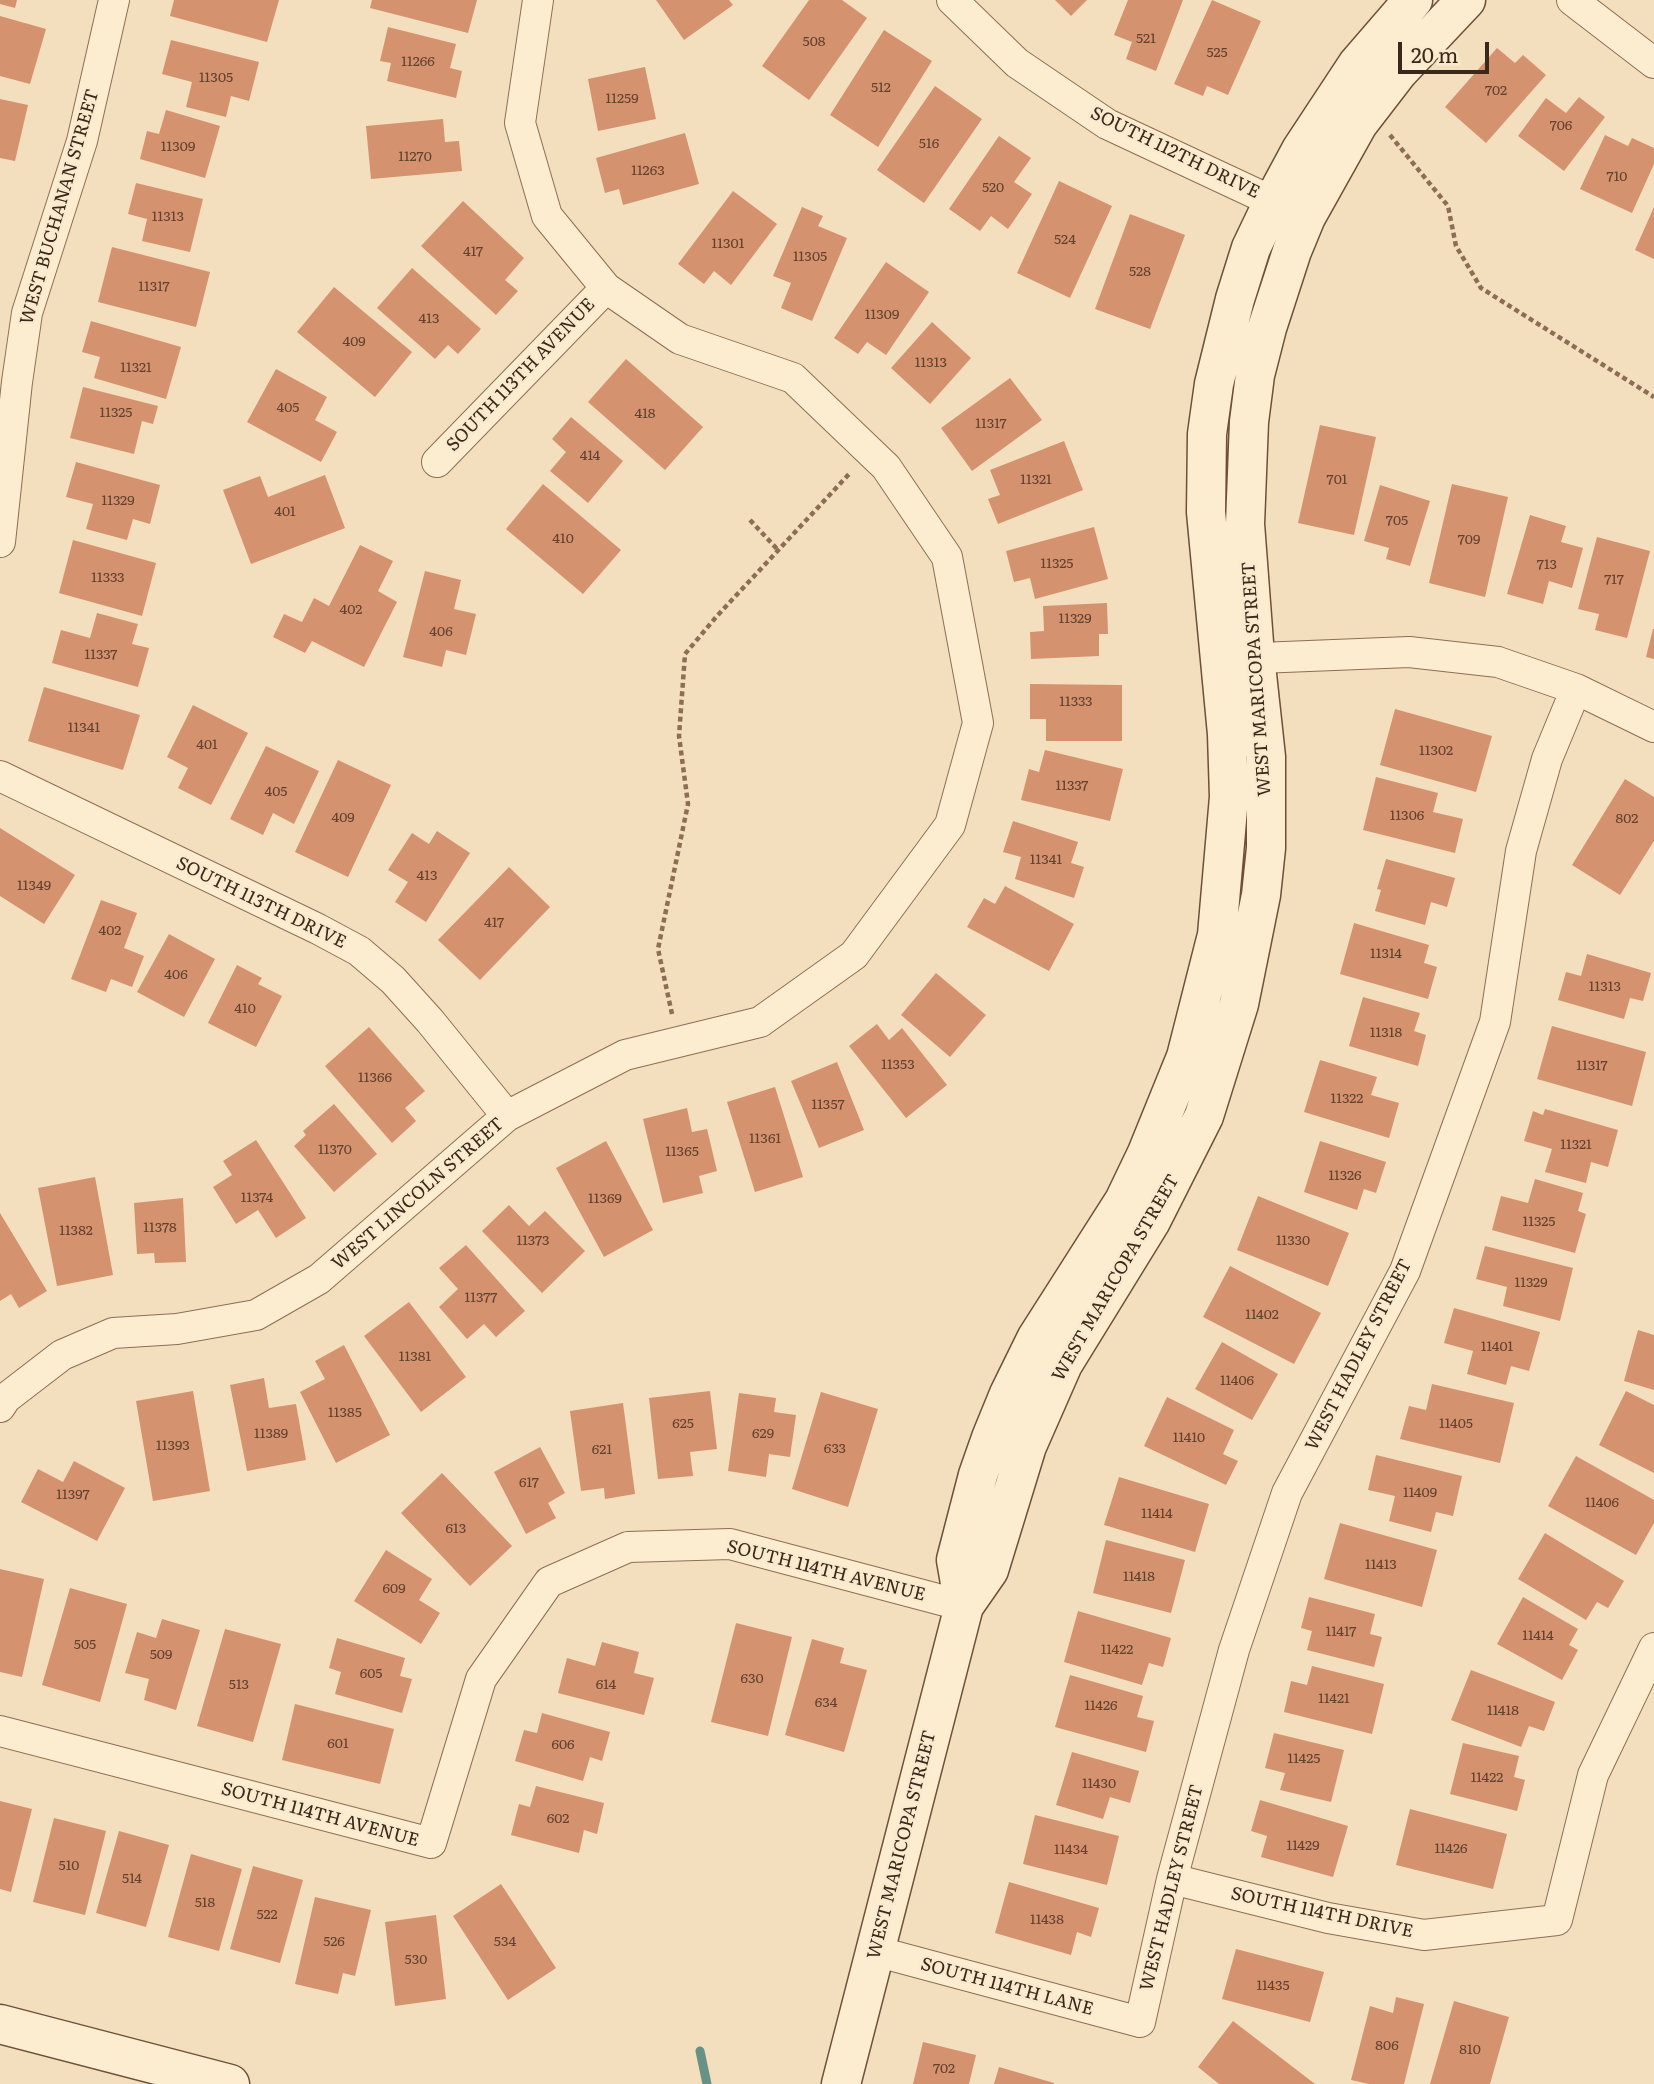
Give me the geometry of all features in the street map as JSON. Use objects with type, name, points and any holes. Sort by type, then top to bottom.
[{"type":"street","name":"WEST BUCHANAN STREET","points":[[0,541],[27,313],[82,141],[114,0]]},
{"type":"street","name":"WEST LINCOLN STREET","points":[[0,1407],[6,1398],[62,1355],[113,1334],[177,1329],[256,1315],[319,1279],[507,1116],[625,1055],[760,1022],[854,955],[950,825],[978,723],[947,557],[886,467],[793,378],[680,339],[606,288],[547,216],[520,123],[538,0]]},
{"type":"street","name":"SOUTH 112TH DRIVE","points":[[953,0],[1017,63],[1107,124],[1289,209]]},
{"type":"street","name":"WEST MARICOPA STREET","points":[[841,2084],[964,1606],[989,1570],[1027,1446],[1063,1364],[1157,1209],[1204,1116],[1239,1004],[1261,895],[1266,848],[1266,757],[1238,658],[1249,422],[1255,375],[1292,251],[1289,209],[1327,108],[1357,65],[1413,0]]},
{"type":"street","name":"WEST MARICOPA STREET","points":[[1289,209],[1345,147],[1398,72],[1466,0]]},
{"type":"street","points":[[1572,0],[1654,63]]},
{"type":"street","name":"SOUTH 113TH AVENUE","points":[[437,463],[606,288]]},
{"type":"street","points":[[1238,658],[1409,652],[1498,662],[1576,689],[1654,727]]},
{"type":"street","name":"WEST HADLEY STREET","points":[[1140,2022],[1172,1879],[1234,1650],[1287,1493],[1405,1271],[1495,1022],[1521,851],[1547,759],[1576,689]]},
{"type":"street","name":"SOUTH 113TH DRIVE","points":[[0,776],[359,951],[393,980],[430,1021],[507,1116]]},
{"type":"street","name":"SOUTH 114TH AVENUE","points":[[0,1731],[431,1843],[481,1679],[549,1583],[583,1567],[628,1547],[730,1544],[964,1606]]},
{"type":"street","name":"SOUTH 114TH DRIVE","points":[[1172,1879],[1328,1918],[1424,1935],[1557,1920],[1593,1775],[1654,1648]]},
{"type":"street","name":"SOUTH 114TH LANE","points":[[875,1951],[1140,2022]]},
{"type":"street","points":[[0,2024],[230,2084]]},
{"type":"path","points":[[1369,110],[1448,206],[1456,246],[1481,288],[1654,397]]},
{"type":"path","points":[[680,1041],[668,1000],[658,949],[688,804],[679,736],[685,654],[778,550],[872,453]]},
{"type":"path","points":[[750,520],[778,550]]},
{"type":"building","points":[[0,0],[17,0],[15,8],[0,4]]},
{"type":"building","points":[[174,0],[279,0],[267,42],[170,16]]},
{"type":"building","points":[[372,0],[477,0],[468,33],[370,8]]},
{"type":"building","points":[[656,0],[729,0],[733,5],[684,40]]},
{"type":"building","points":[[809,0],[842,0],[867,18],[809,100],[762,66]]},
{"type":"building","points":[[1055,0],[1087,0],[1071,16]]},
{"type":"building","points":[[1128,0],[1183,0],[1156,71],[1126,59],[1132,42],[1114,35]]},
{"type":"building","points":[[1212,0],[1261,21],[1228,95],[1207,86],[1203,96],[1174,84]]},
{"type":"building","points":[[0,16],[46,29],[30,84],[0,76]]},
{"type":"building","points":[[388,27],[456,44],[450,68],[462,71],[456,98],[387,81],[391,63],[380,61]]},
{"type":"building","points":[[884,30],[932,61],[878,147],[830,115]]},
{"type":"building","points":[[171,40],[259,62],[249,101],[231,96],[226,117],[186,107],[192,82],[162,74]]},
{"type":"building","points":[[1497,48],[1515,63],[1523,55],[1546,75],[1486,143],[1445,107]]},
{"type":"building","points":[[645,67],[656,119],[598,131],[588,79]]},
{"type":"building","points":[[935,86],[982,119],[924,203],[877,170]]},
{"type":"building","points":[[1579,97],[1605,117],[1564,171],[1518,136],[1546,98],[1566,113]]},
{"type":"building","points":[[0,99],[28,105],[15,161],[0,158]]},
{"type":"building","points":[[166,110],[220,126],[205,178],[140,159],[147,131],[159,134]]},
{"type":"building","points":[[443,119],[445,142],[459,141],[462,171],[371,179],[366,126]]},
{"type":"building","points":[[685,133],[699,184],[623,205],[619,189],[605,193],[596,158]]},
{"type":"building","points":[[1605,135],[1628,146],[1632,138],[1654,148],[1654,164],[1632,213],[1580,189]]},
{"type":"building","points":[[999,136],[1031,158],[1014,182],[1032,194],[1008,229],[991,216],[980,231],[949,209]]},
{"type":"building","points":[[1059,181],[1112,206],[1070,298],[1017,273]]},
{"type":"building","points":[[136,183],[203,199],[190,252],[142,241],[147,219],[128,214]]},
{"type":"building","points":[[733,191],[777,224],[731,285],[714,271],[704,284],[678,264]]},
{"type":"building","points":[[463,201],[524,258],[505,280],[518,291],[496,315],[421,246]]},
{"type":"building","points":[[802,207],[823,216],[818,226],[847,238],[812,321],[781,308],[791,283],[773,276]]},
{"type":"building","points":[[1654,207],[1654,259],[1635,250]]},
{"type":"building","points":[[1130,214],[1185,235],[1150,329],[1095,309]]},
{"type":"building","points":[[112,247],[210,272],[196,327],[98,302]]},
{"type":"building","points":[[886,262],[929,292],[886,355],[867,342],[858,354],[834,338]]},
{"type":"building","points":[[412,268],[481,329],[458,354],[448,345],[435,359],[377,308]]},
{"type":"building","points":[[334,287],[412,352],[375,397],[297,332]]},
{"type":"building","points":[[91,321],[181,347],[166,399],[94,378],[100,357],[82,352]]},
{"type":"building","points":[[932,322],[971,358],[930,404],[891,368]]},
{"type":"building","points":[[626,359],[703,427],[665,470],[588,402]]},
{"type":"building","points":[[276,369],[327,397],[315,420],[337,432],[321,462],[247,422]]},
{"type":"building","points":[[1010,378],[1042,420],[972,471],[941,428]]},
{"type":"building","points":[[83,387],[158,406],[153,424],[142,421],[134,454],[70,438]]},
{"type":"building","points":[[571,417],[623,461],[588,503],[550,471],[566,452],[552,439]]},
{"type":"building","points":[[1320,425],[1376,437],[1354,535],[1298,523]]},
{"type":"building","points":[[1064,441],[1083,490],[998,524],[988,499],[1000,495],[990,470]]},
{"type":"building","points":[[76,462],[160,485],[150,524],[133,519],[127,540],[86,529],[93,504],[66,497]]},
{"type":"building","points":[[325,475],[345,528],[251,564],[223,490],[260,476],[268,497]]},
{"type":"building","points":[[543,484],[621,550],[583,594],[506,529]]},
{"type":"building","points":[[1452,484],[1508,497],[1485,597],[1429,583]]},
{"type":"building","points":[[1380,485],[1430,501],[1410,566],[1386,559],[1389,548],[1364,541]]},
{"type":"building","points":[[1530,515],[1566,526],[1561,542],[1583,548],[1572,588],[1549,581],[1543,604],[1507,594]]},
{"type":"building","points":[[1094,527],[1108,579],[1035,599],[1030,578],[1014,582],[1006,551]]},
{"type":"building","points":[[1597,537],[1650,551],[1627,638],[1595,630],[1599,614],[1578,609]]},
{"type":"building","points":[[73,540],[156,563],[142,616],[59,593]]},
{"type":"building","points":[[360,545],[393,561],[378,591],[397,602],[364,667],[312,641],[305,653],[273,637],[284,614],[302,622],[314,598],[329,606]]},
{"type":"building","points":[[425,571],[461,580],[454,609],[476,614],[466,655],[446,650],[442,667],[403,657]]},
{"type":"building","points":[[1107,603],[1108,634],[1099,634],[1099,656],[1031,659],[1030,632],[1044,631],[1043,606]]},
{"type":"building","points":[[97,613],[138,624],[132,644],[149,648],[138,687],[52,663],[61,630],[90,638]]},
{"type":"building","points":[[1654,629],[1654,659],[1646,657]]},
{"type":"building","points":[[1030,684],[1122,685],[1122,741],[1046,741],[1046,719],[1030,719]]},
{"type":"building","points":[[44,687],[140,715],[123,770],[28,741]]},
{"type":"building","points":[[193,705],[248,733],[211,805],[178,788],[188,768],[167,757]]},
{"type":"building","points":[[1395,709],[1492,736],[1476,792],[1380,765]]},
{"type":"building","points":[[266,746],[319,771],[294,824],[273,813],[263,835],[230,819]]},
{"type":"building","points":[[1045,750],[1123,769],[1110,821],[1021,800],[1029,769],[1039,772]]},
{"type":"building","points":[[338,760],[391,785],[348,877],[295,852]]},
{"type":"building","points":[[1376,777],[1438,793],[1433,812],[1463,819],[1455,853],[1363,830]]},
{"type":"building","points":[[1625,779],[1654,797],[1654,841],[1620,895],[1572,865]]},
{"type":"building","points":[[1013,821],[1078,842],[1071,863],[1084,867],[1074,898],[1015,879],[1021,857],[1003,852]]},
{"type":"building","points":[[0,828],[75,875],[44,924],[0,896]]},
{"type":"building","points":[[437,831],[470,853],[426,922],[395,902],[408,882],[388,870],[412,833],[429,844]]},
{"type":"building","points":[[1386,859],[1455,878],[1447,907],[1431,902],[1425,925],[1375,911],[1381,890],[1377,889]]},
{"type":"building","points":[[509,867],[550,907],[480,980],[438,940]]},
{"type":"building","points":[[1005,886],[1074,924],[1049,971],[967,927],[984,898],[995,904]]},
{"type":"building","points":[[101,900],[137,913],[124,948],[144,956],[132,987],[111,979],[106,992],[71,979]]},
{"type":"building","points":[[1354,923],[1429,945],[1424,963],[1437,967],[1428,999],[1340,974]]},
{"type":"building","points":[[169,934],[215,959],[184,1017],[137,992]]},
{"type":"building","points":[[1587,954],[1651,973],[1643,1001],[1630,998],[1624,1019],[1558,1000],[1566,972],[1581,976]]},
{"type":"building","points":[[237,965],[262,978],[258,984],[282,996],[256,1047],[208,1023]]},
{"type":"building","points":[[936,973],[986,1015],[950,1057],[901,1015]]},
{"type":"building","points":[[1363,997],[1420,1013],[1414,1031],[1426,1035],[1418,1066],[1349,1046]]},
{"type":"building","points":[[877,1024],[889,1040],[902,1028],[947,1085],[906,1118],[849,1046]]},
{"type":"building","points":[[1552,1026],[1646,1052],[1632,1106],[1537,1079]]},
{"type":"building","points":[[369,1027],[425,1091],[405,1108],[416,1121],[392,1143],[325,1066]]},
{"type":"building","points":[[1320,1060],[1377,1077],[1371,1095],[1399,1103],[1389,1138],[1304,1112]]},
{"type":"building","points":[[837,1062],[864,1130],[819,1148],[791,1081]]},
{"type":"building","points":[[775,1087],[803,1177],[755,1192],[727,1102]]},
{"type":"building","points":[[334,1104],[377,1154],[334,1192],[294,1146],[306,1135],[303,1131]]},
{"type":"building","points":[[687,1108],[692,1132],[707,1129],[717,1171],[699,1176],[703,1193],[663,1203],[643,1119]]},
{"type":"building","points":[[1545,1109],[1618,1130],[1608,1167],[1591,1162],[1586,1183],[1545,1172],[1552,1149],[1524,1141],[1533,1111],[1543,1115]]},
{"type":"building","points":[[256,1140],[306,1218],[276,1238],[258,1210],[236,1224],[213,1187],[232,1175],[223,1161]]},
{"type":"building","points":[[606,1141],[653,1230],[604,1257],[556,1168]]},
{"type":"building","points":[[1320,1141],[1386,1162],[1376,1193],[1364,1189],[1357,1210],[1304,1192]]},
{"type":"building","points":[[95,1177],[113,1275],[57,1286],[38,1188]]},
{"type":"building","points":[[1535,1179],[1583,1193],[1578,1211],[1586,1214],[1575,1253],[1492,1230],[1501,1196],[1528,1203]]},
{"type":"building","points":[[1258,1196],[1349,1233],[1328,1286],[1237,1250]]},
{"type":"building","points":[[183,1198],[186,1262],[155,1263],[154,1253],[137,1254],[134,1203]]},
{"type":"building","points":[[509,1205],[529,1226],[545,1211],[585,1251],[542,1293],[482,1231]]},
{"type":"building","points":[[0,1213],[47,1291],[19,1308],[11,1294],[0,1301]]},
{"type":"building","points":[[466,1245],[525,1311],[496,1337],[484,1324],[467,1339],[439,1307],[458,1289],[439,1268]]},
{"type":"building","points":[[1485,1246],[1573,1268],[1560,1321],[1503,1306],[1507,1287],[1476,1279]]},
{"type":"building","points":[[1230,1266],[1321,1313],[1294,1364],[1203,1317]]},
{"type":"building","points":[[409,1302],[466,1377],[421,1412],[364,1336]]},
{"type":"building","points":[[1454,1308],[1540,1332],[1529,1371],[1511,1366],[1506,1385],[1467,1374],[1473,1351],[1444,1343]]},
{"type":"building","points":[[1638,1330],[1654,1335],[1654,1390],[1624,1381]]},
{"type":"building","points":[[1222,1342],[1278,1374],[1252,1420],[1195,1389]]},
{"type":"building","points":[[344,1345],[390,1435],[336,1463],[300,1392],[325,1379],[315,1361]]},
{"type":"building","points":[[264,1378],[269,1408],[296,1404],[306,1460],[247,1471],[230,1385]]},
{"type":"building","points":[[1432,1384],[1514,1403],[1500,1463],[1400,1439],[1409,1406],[1426,1410]]},
{"type":"building","points":[[193,1391],[210,1491],[153,1501],[136,1401]]},
{"type":"building","points":[[710,1391],[717,1449],[690,1452],[693,1476],[658,1479],[649,1398]]},
{"type":"building","points":[[1626,1391],[1654,1405],[1654,1473],[1599,1445]]},
{"type":"building","points":[[821,1392],[878,1409],[848,1507],[792,1489]]},
{"type":"building","points":[[739,1393],[776,1398],[774,1412],[796,1415],[790,1457],[769,1454],[766,1477],[728,1471]]},
{"type":"building","points":[[1167,1397],[1234,1430],[1223,1454],[1238,1461],[1226,1485],[1144,1446]]},
{"type":"building","points":[[623,1403],[635,1494],[605,1499],[604,1488],[581,1491],[570,1411]]},
{"type":"building","points":[[540,1447],[565,1493],[548,1503],[556,1518],[526,1534],[494,1472]]},
{"type":"building","points":[[1376,1455],[1462,1476],[1453,1516],[1436,1512],[1431,1532],[1389,1521],[1395,1496],[1368,1490]]},
{"type":"building","points":[[1576,1456],[1654,1500],[1654,1523],[1636,1555],[1548,1506]]},
{"type":"building","points":[[74,1461],[125,1488],[97,1541],[21,1502],[38,1469],[63,1482]]},
{"type":"building","points":[[442,1473],[512,1546],[470,1586],[401,1513]]},
{"type":"building","points":[[1119,1477],[1209,1504],[1195,1552],[1104,1525]]},
{"type":"building","points":[[1340,1523],[1437,1550],[1422,1607],[1324,1579]]},
{"type":"building","points":[[1545,1533],[1624,1581],[1608,1608],[1597,1602],[1586,1620],[1518,1579]]},
{"type":"building","points":[[1106,1540],[1185,1560],[1171,1613],[1093,1593]]},
{"type":"building","points":[[386,1550],[432,1579],[419,1600],[440,1613],[421,1644],[354,1601]]},
{"type":"building","points":[[0,1569],[44,1579],[22,1677],[0,1672]]},
{"type":"building","points":[[70,1588],[127,1604],[100,1702],[42,1685]]},
{"type":"building","points":[[1309,1597],[1375,1614],[1370,1634],[1382,1637],[1374,1667],[1307,1650],[1312,1631],[1301,1628]]},
{"type":"building","points":[[1523,1597],[1578,1629],[1569,1645],[1578,1650],[1562,1680],[1497,1644]]},
{"type":"building","points":[[1078,1611],[1171,1638],[1163,1667],[1149,1663],[1142,1685],[1064,1662]]},
{"type":"building","points":[[162,1619],[200,1630],[176,1710],[144,1700],[149,1679],[125,1673],[137,1632],[156,1638]]},
{"type":"building","points":[[736,1623],[792,1637],[768,1736],[711,1722]]},
{"type":"building","points":[[225,1629],[281,1644],[253,1742],[197,1726]]},
{"type":"building","points":[[337,1638],[405,1658],[400,1676],[412,1679],[402,1713],[335,1694],[341,1672],[329,1668]]},
{"type":"building","points":[[812,1639],[844,1648],[840,1663],[867,1670],[844,1752],[785,1735]]},
{"type":"building","points":[[602,1642],[639,1652],[634,1673],[654,1678],[644,1715],[558,1693],[567,1658],[595,1666]]},
{"type":"building","points":[[1312,1666],[1384,1684],[1372,1734],[1284,1712],[1291,1681],[1307,1685]]},
{"type":"building","points":[[1471,1670],[1555,1702],[1544,1731],[1529,1726],[1521,1747],[1451,1720]]},
{"type":"building","points":[[1070,1675],[1143,1696],[1137,1717],[1154,1721],[1146,1752],[1055,1727]]},
{"type":"building","points":[[295,1704],[394,1729],[380,1784],[282,1760]]},
{"type":"building","points":[[542,1713],[610,1732],[602,1761],[590,1757],[583,1781],[515,1761],[524,1730],[537,1733]]},
{"type":"building","points":[[1274,1733],[1344,1750],[1331,1802],[1280,1790],[1285,1773],[1265,1768]]},
{"type":"building","points":[[1463,1743],[1519,1756],[1514,1777],[1525,1780],[1517,1811],[1450,1794]]},
{"type":"building","points":[[1072,1752],[1139,1771],[1130,1803],[1110,1797],[1103,1819],[1056,1805]]},
{"type":"building","points":[[536,1786],[604,1803],[597,1834],[584,1830],[579,1853],[511,1835],[519,1804],[530,1807]]},
{"type":"building","points":[[1260,1800],[1348,1826],[1333,1877],[1261,1857],[1267,1836],[1251,1831]]},
{"type":"building","points":[[0,1801],[32,1809],[11,1892],[0,1889]]},
{"type":"building","points":[[1410,1809],[1507,1834],[1493,1889],[1396,1865]]},
{"type":"building","points":[[1035,1815],[1119,1836],[1107,1885],[1023,1864]]},
{"type":"building","points":[[54,1818],[106,1831],[85,1915],[33,1902]]},
{"type":"building","points":[[119,1831],[169,1845],[146,1927],[96,1913]]},
{"type":"building","points":[[191,1854],[242,1869],[219,1951],[168,1937]]},
{"type":"building","points":[[253,1866],[303,1880],[280,1963],[230,1949]]},
{"type":"building","points":[[1009,1882],[1099,1908],[1091,1937],[1077,1932],[1071,1955],[995,1933]]},
{"type":"building","points":[[501,1884],[556,1968],[508,2000],[453,1916]]},
{"type":"building","points":[[315,1897],[371,1910],[355,1976],[343,1973],[338,1994],[295,1984]]},
{"type":"building","points":[[436,1915],[446,1999],[395,2006],[385,1922]]},
{"type":"building","points":[[1236,1949],[1324,1972],[1310,2022],[1222,1999]]},
{"type":"building","points":[[1396,1997],[1424,2004],[1404,2084],[1369,2084],[1351,2080],[1370,2006],[1393,2013]]},
{"type":"building","points":[[1454,2001],[1509,2017],[1490,2084],[1430,2084]]},
{"type":"building","points":[[1233,2021],[1315,2084],[1219,2084],[1198,2067]]},
{"type":"building","points":[[923,2042],[976,2055],[969,2084],[913,2084]]},
{"type":"building","points":[[999,2067],[1054,2083],[1054,2084],[994,2084]]},
{"type":"waterway","points":[[700,2051],[707,2084]]}]
